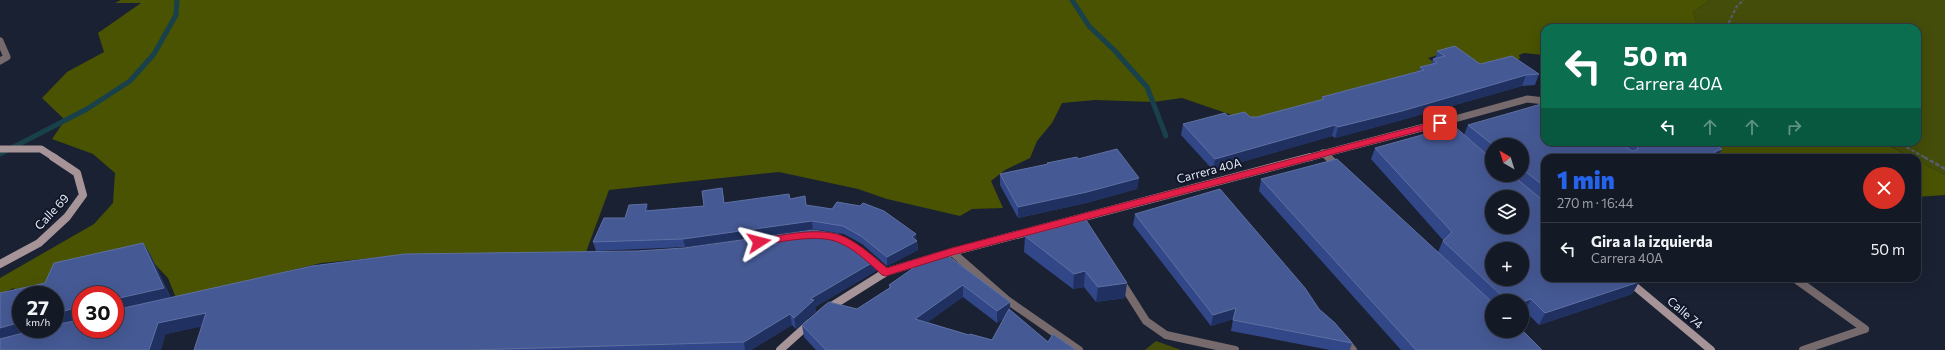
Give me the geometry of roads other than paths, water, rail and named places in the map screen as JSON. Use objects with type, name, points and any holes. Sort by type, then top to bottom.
[{"type":"street","points":[[0,41],[7,57],[0,61]]},
{"type":"street","name":"Carrera 40A","points":[[780,350],[822,312],[886,272],[952,252],[1083,222],[1215,187],[1323,153],[1527,99],[1541,100]]},
{"type":"street","points":[[1440,123],[1463,142]]},
{"type":"street","name":"Calle 69","points":[[0,149],[41,149],[77,173],[83,194],[67,216],[39,243],[0,264]]},
{"type":"street","points":[[1323,153],[1346,174]]},
{"type":"street","points":[[952,252],[1007,300],[1079,350]]},
{"type":"street","points":[[863,253],[886,272]]},
{"type":"street","points":[[1114,269],[1146,321],[1166,335],[1235,350]]},
{"type":"street","name":"Calle 74","points":[[1630,282],[1711,350]]},
{"type":"street","points":[[1800,282],[1865,329],[1803,350]]},
{"type":"street","points":[[1338,332],[1353,350]]},
{"type":"waterway","points":[[0,154],[87,109],[130,81],[154,54],[176,15],[177,0]]},
{"type":"waterway","points":[[1072,0],[1089,26],[1115,51],[1147,87],[1166,136]]}]
